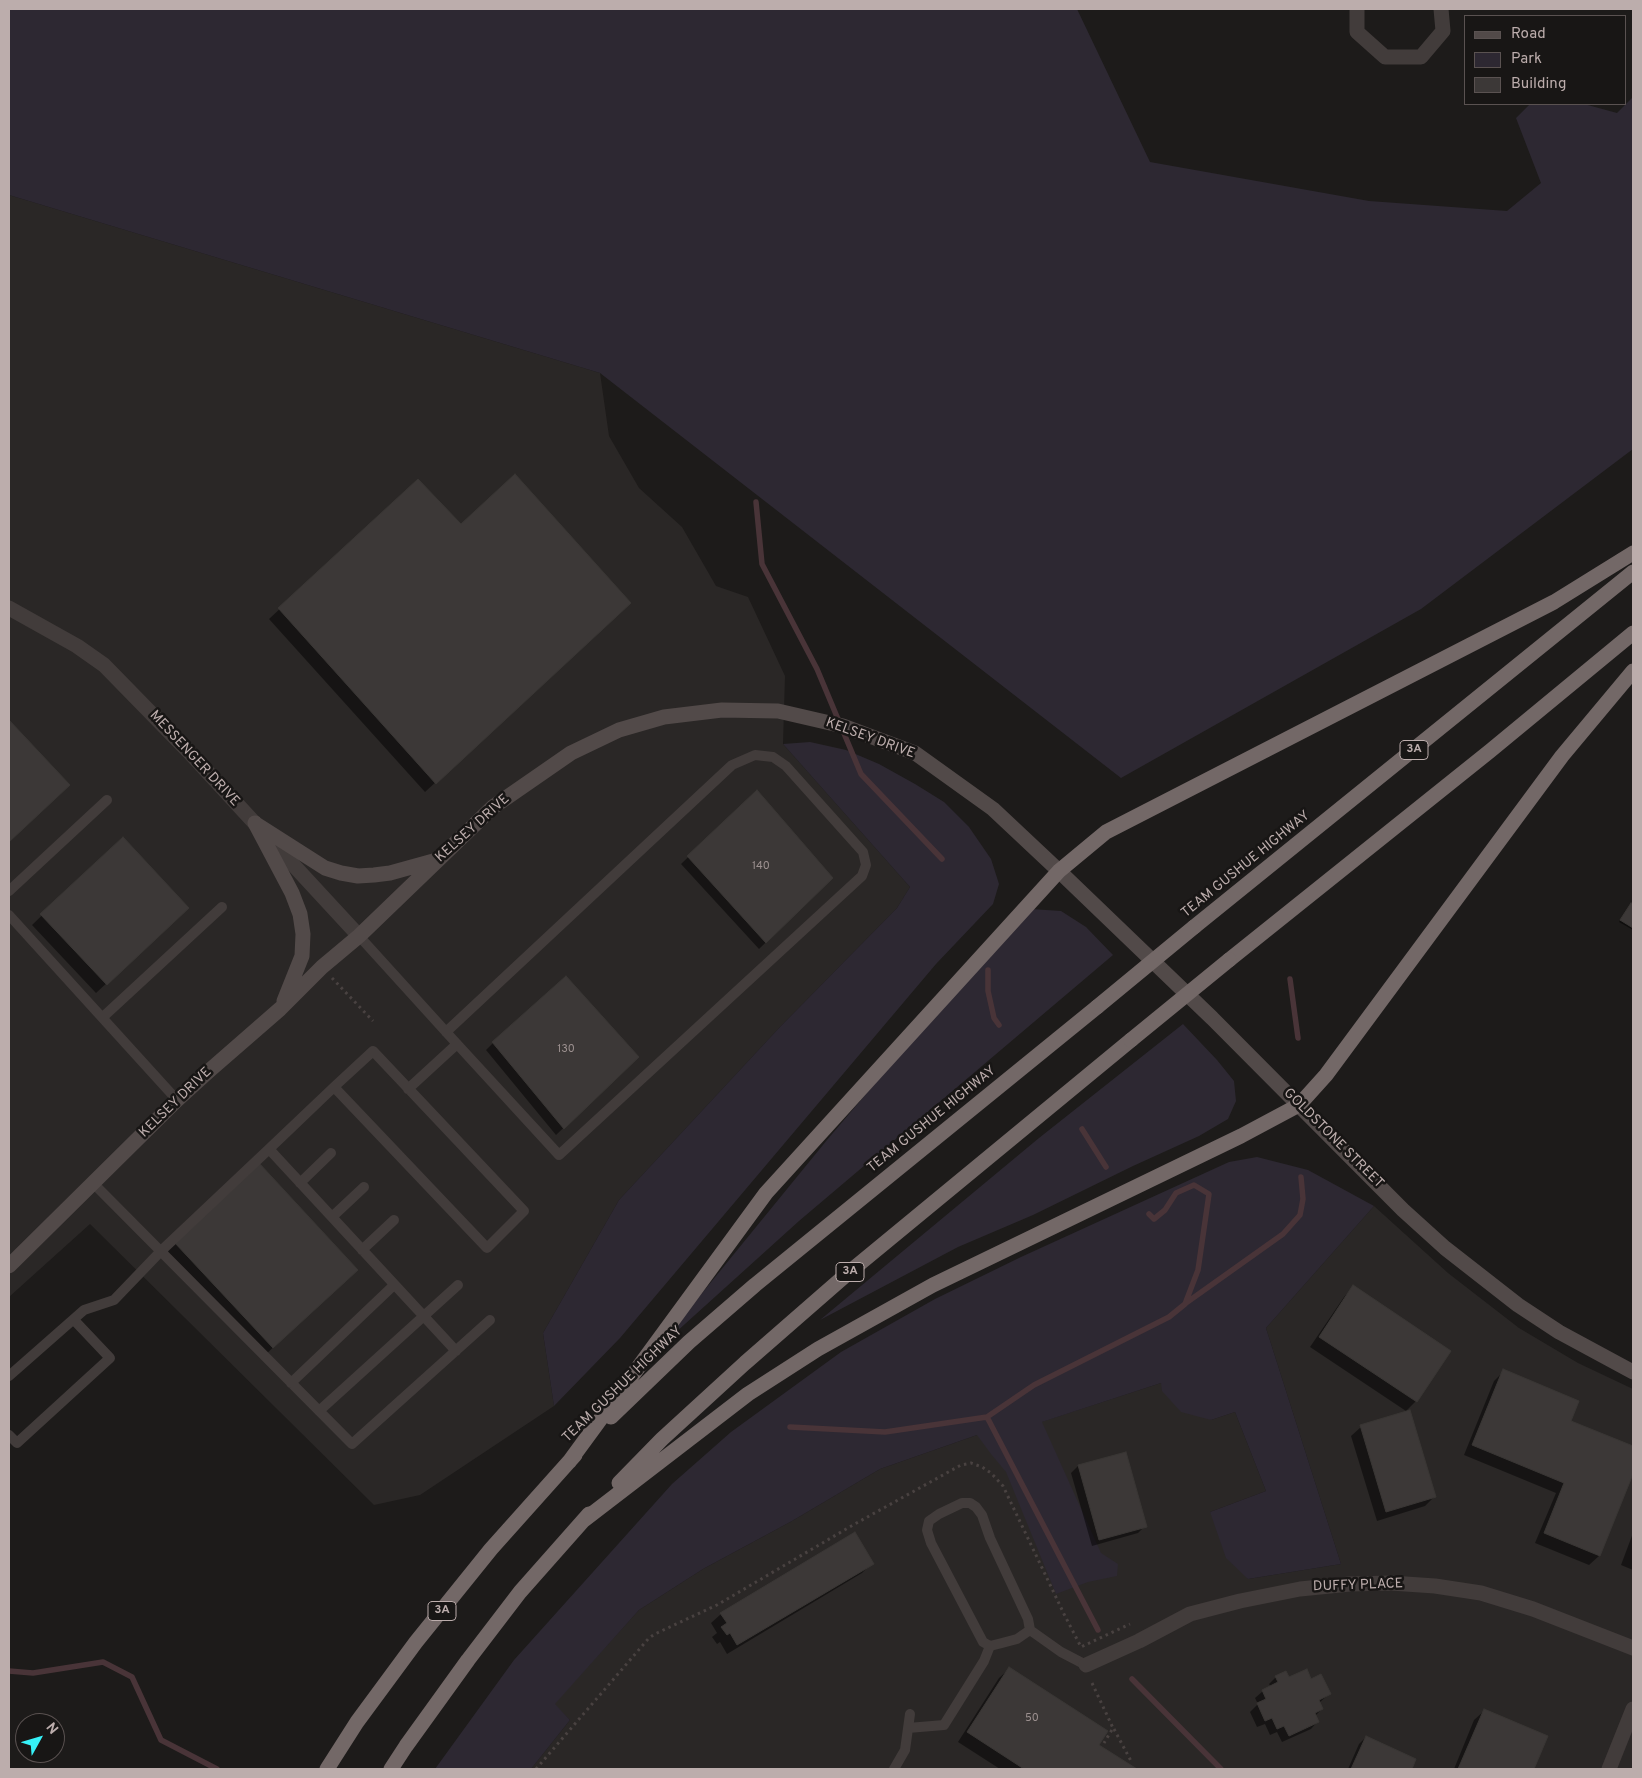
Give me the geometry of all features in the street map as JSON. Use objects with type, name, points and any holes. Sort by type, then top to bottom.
[{"type":"highway","points":[[568,1462],[766,1193],[1059,871],[1106,832],[1554,602],[1633,553]]},
{"type":"highway","name":"TEAM GUSHUE HIGHWAY","points":[[326,1769],[357,1722],[416,1642],[491,1549],[568,1462],[627,1401],[689,1342],[755,1285],[1633,572]]},
{"type":"highway","name":"3A","points":[[392,1769],[406,1746],[520,1592],[584,1520],[662,1439],[745,1363],[847,1274],[1131,1040],[1490,751],[1633,633]]},
{"type":"highway","points":[[584,1520],[748,1394],[818,1349],[933,1285],[1242,1136],[1299,1105],[1332,1067],[1562,756],[1633,671]]},
{"type":"main road","name":"KELSEY DRIVE","points":[[9,1266],[177,1100],[280,1009],[322,967],[359,936],[493,807],[572,753],[619,730],[664,717],[722,710],[778,711],[844,726],[915,753],[993,810],[1059,871]]},
{"type":"main road","points":[[255,822],[324,868],[341,873],[358,876],[390,873],[439,859]]},
{"type":"main road","points":[[255,822],[292,893],[300,914],[303,934],[302,956],[280,1009]]},
{"type":"main road","name":"GOLDSTONE STREET","points":[[1059,871],[1299,1105],[1403,1210],[1445,1248],[1482,1279],[1558,1332],[1633,1372]]},
{"type":"street","points":[[1357,9],[1358,32],[1385,58],[1421,57],[1443,31],[1441,9]]},
{"type":"street","name":"MESSENGER DRIVE","points":[[9,608],[77,646],[104,665],[190,752],[359,936]]},
{"type":"street","name":"DUFFY PLACE","points":[[1086,1665],[1139,1641],[1190,1614],[1240,1601],[1300,1589],[1350,1584],[1391,1583],[1435,1586],[1481,1593],[1533,1609],[1633,1648]]},
{"type":"street","points":[[1609,1769],[1633,1709]]},
{"type":"lane","points":[[359,936],[446,1032],[559,1155],[862,876],[866,865],[863,852],[786,766],[772,757],[755,755],[732,765],[446,1032]]},
{"type":"lane","points":[[9,891],[107,800]]},
{"type":"lane","points":[[103,1017],[222,907]]},
{"type":"lane","points":[[9,915],[177,1100]]},
{"type":"lane","points":[[408,1088],[457,1044]]},
{"type":"lane","points":[[9,1376],[84,1310],[114,1300],[161,1251],[268,1149],[334,1087],[373,1051],[524,1211],[487,1248],[334,1087]]},
{"type":"lane","points":[[268,1149],[456,1351]]},
{"type":"lane","points":[[300,1183],[331,1153]]},
{"type":"lane","points":[[94,1184],[352,1444],[490,1320]]},
{"type":"lane","points":[[332,1217],[364,1186]]},
{"type":"lane","points":[[362,1250],[394,1220]]},
{"type":"lane","points":[[292,1383],[394,1285]]},
{"type":"lane","points":[[319,1411],[458,1285]]},
{"type":"lane","points":[[9,1436],[17,1443],[110,1358],[74,1320]]},
{"type":"lane","points":[[1030,1630],[1017,1639],[990,1646],[983,1642],[931,1543],[927,1530],[929,1521],[962,1503],[970,1503],[976,1507],[982,1515],[990,1538],[1028,1619],[1030,1630],[1061,1652],[1086,1665]]},
{"type":"lane","points":[[908,1728],[944,1725],[984,1661],[990,1646]]},
{"type":"lane","points":[[894,1769],[905,1750],[910,1714]]},
{"type":"path","points":[[322,967],[373,1021]]},
{"type":"path","points":[[536,1769],[649,1638],[717,1605],[961,1465],[971,1464],[982,1467],[991,1473],[1003,1486],[1081,1647],[1130,1624]]},
{"type":"path","points":[[1092,1683],[1131,1761]]},
{"type":"path","points":[[1104,1744],[1113,1728]]},
{"type":"shaded area","points":[[9,195],[600,373],[609,436],[639,488],[682,527],[716,586],[748,597],[785,676],[783,744],[910,887],[897,908],[779,1028],[619,1200],[543,1333],[554,1406],[420,1495],[374,1505],[90,1224],[9,1297]]},
{"type":"shaded area","points":[[1374,1206],[1448,1273],[1519,1328],[1578,1363],[1633,1389],[1633,1769],[531,1769],[570,1720],[554,1704],[639,1610],[703,1569],[792,1521],[880,1469],[977,1435],[1041,1422],[1161,1383],[1211,1420],[1235,1412],[1266,1491],[1210,1512],[1248,1579],[1341,1564],[1266,1328]]},
{"type":"green space","points":[[9,9],[1077,9],[1150,162],[1369,201],[1507,211],[1541,183],[1516,118],[1529,105],[1588,105],[1617,113],[1633,97],[1633,449],[1421,609],[1121,778],[600,373],[9,195]]},
{"type":"green space","points":[[810,742],[846,750],[879,764],[944,802],[969,827],[991,859],[999,884],[993,904],[936,964],[620,1338],[554,1406],[543,1333],[619,1200],[779,1028],[897,908],[910,887],[783,744]]},
{"type":"green space","points":[[1031,909],[1061,911],[1086,927],[1113,955],[799,1221],[654,1352],[888,1068]]},
{"type":"green space","points":[[1183,1024],[1234,1081],[1236,1101],[1228,1119],[1199,1136],[1033,1215],[958,1247],[820,1320],[1039,1138]]},
{"type":"green space","points":[[1257,1157],[1308,1170],[1374,1206],[1266,1328],[1341,1564],[1248,1579],[1226,1558],[1210,1512],[1266,1491],[1235,1412],[1211,1420],[1181,1412],[1162,1391],[1161,1383],[1042,1422],[1101,1553],[1118,1564],[1117,1576],[1088,1582],[1056,1594],[1006,1472],[977,1435],[880,1469],[792,1521],[703,1569],[639,1610],[555,1704],[570,1720],[531,1769],[435,1769],[514,1660],[672,1484],[731,1432],[841,1352],[935,1299],[1021,1257],[1229,1162]]},
{"type":"building","points":[[515,474],[631,603],[436,784],[278,608],[418,479],[461,524]]},
{"type":"building","points":[[9,720],[70,785],[9,842]]},
{"type":"building","points":[[757,790],[833,878],[766,943],[687,856]]},
{"type":"building","points":[[123,837],[189,908],[107,985],[40,914]]},
{"type":"building","points":[[1631,903],[1633,904],[1633,928],[1620,920]]},
{"type":"building","points":[[566,976],[639,1057],[564,1129],[492,1042]]},
{"type":"building","points":[[259,1163],[358,1270],[273,1348],[174,1242]]},
{"type":"building","points":[[1353,1285],[1451,1351],[1417,1402],[1319,1337]]},
{"type":"building","points":[[1503,1369],[1579,1401],[1571,1421],[1633,1446],[1633,1474],[1600,1556],[1544,1533],[1564,1483],[1472,1445]]},
{"type":"building","points":[[1410,1410],[1436,1497],[1386,1512],[1360,1425]]},
{"type":"building","points":[[1126,1452],[1147,1527],[1099,1540],[1078,1465]]},
{"type":"building","points":[[855,1532],[874,1564],[737,1645],[730,1633],[727,1635],[721,1627],[727,1623],[720,1613]]},
{"type":"building","points":[[1009,1667],[1108,1731],[1099,1745],[1137,1769],[1024,1769],[967,1732]]},
{"type":"building","points":[[1307,1669],[1311,1679],[1321,1674],[1331,1694],[1319,1700],[1323,1709],[1315,1713],[1319,1722],[1289,1736],[1284,1726],[1277,1729],[1272,1718],[1265,1721],[1257,1703],[1266,1699],[1262,1690],[1278,1682],[1275,1676],[1286,1671],[1289,1677]]},
{"type":"building","points":[[1484,1709],[1548,1736],[1534,1769],[1458,1769]]},
{"type":"building","points":[[1366,1736],[1416,1759],[1412,1769],[1351,1769]]},
{"type":"waterway","points":[[756,502],[762,564],[817,669],[861,774],[942,859]]},
{"type":"waterway","points":[[988,970],[988,991],[994,1018],[999,1025]]},
{"type":"waterway","points":[[1290,979],[1298,1038]]},
{"type":"waterway","points":[[1082,1129],[1106,1167]]},
{"type":"waterway","points":[[1186,1303],[1283,1234],[1300,1215],[1303,1199],[1301,1177]]},
{"type":"waterway","points":[[987,1417],[1034,1385],[1169,1317],[1185,1304],[1198,1270],[1209,1194],[1194,1185],[1176,1193],[1165,1210],[1154,1219],[1149,1214]]},
{"type":"waterway","points":[[790,1427],[885,1432],[987,1417],[1098,1630]]},
{"type":"waterway","points":[[9,1671],[33,1673],[103,1662],[132,1677],[161,1740],[217,1769]]},
{"type":"waterway","points":[[1132,1679],[1221,1769]]}]
